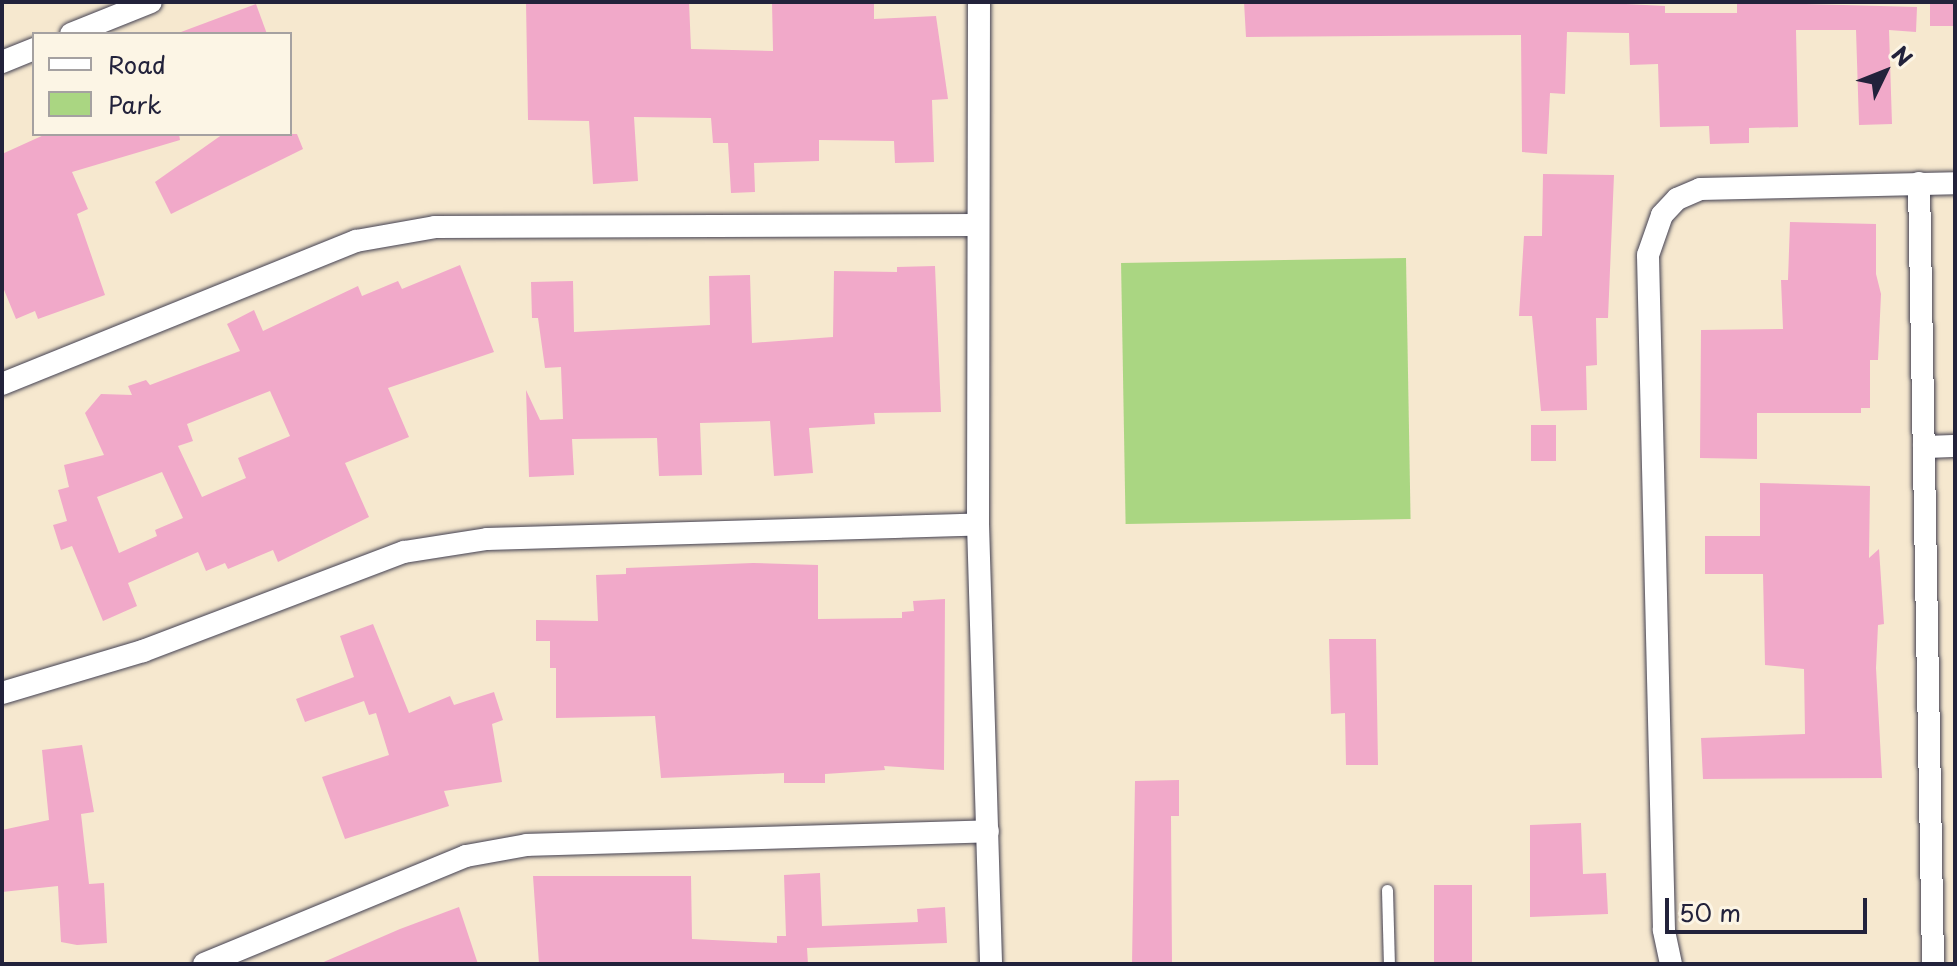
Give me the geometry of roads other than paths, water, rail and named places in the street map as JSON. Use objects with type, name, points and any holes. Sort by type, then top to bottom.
[{"type":"street","points":[[76,32],[151,2]]},
{"type":"street","points":[[979,2],[976,225],[978,524],[991,964]]},
{"type":"street","points":[[2,62],[32,50]]},
{"type":"street","points":[[1919,183],[1933,964]]},
{"type":"street","points":[[1671,964],[1664,930],[1648,255],[1662,215],[1677,199],[1700,189],[1955,183]]},
{"type":"street","points":[[2,384],[356,241],[435,227],[976,225]]},
{"type":"street","points":[[1924,447],[1955,446]]},
{"type":"street","points":[[2,693],[143,651],[404,552],[487,539],[978,524]]},
{"type":"street","points":[[204,964],[466,856],[527,845],[988,831]]},
{"type":"lane","points":[[1387,890],[1389,964]]}]
